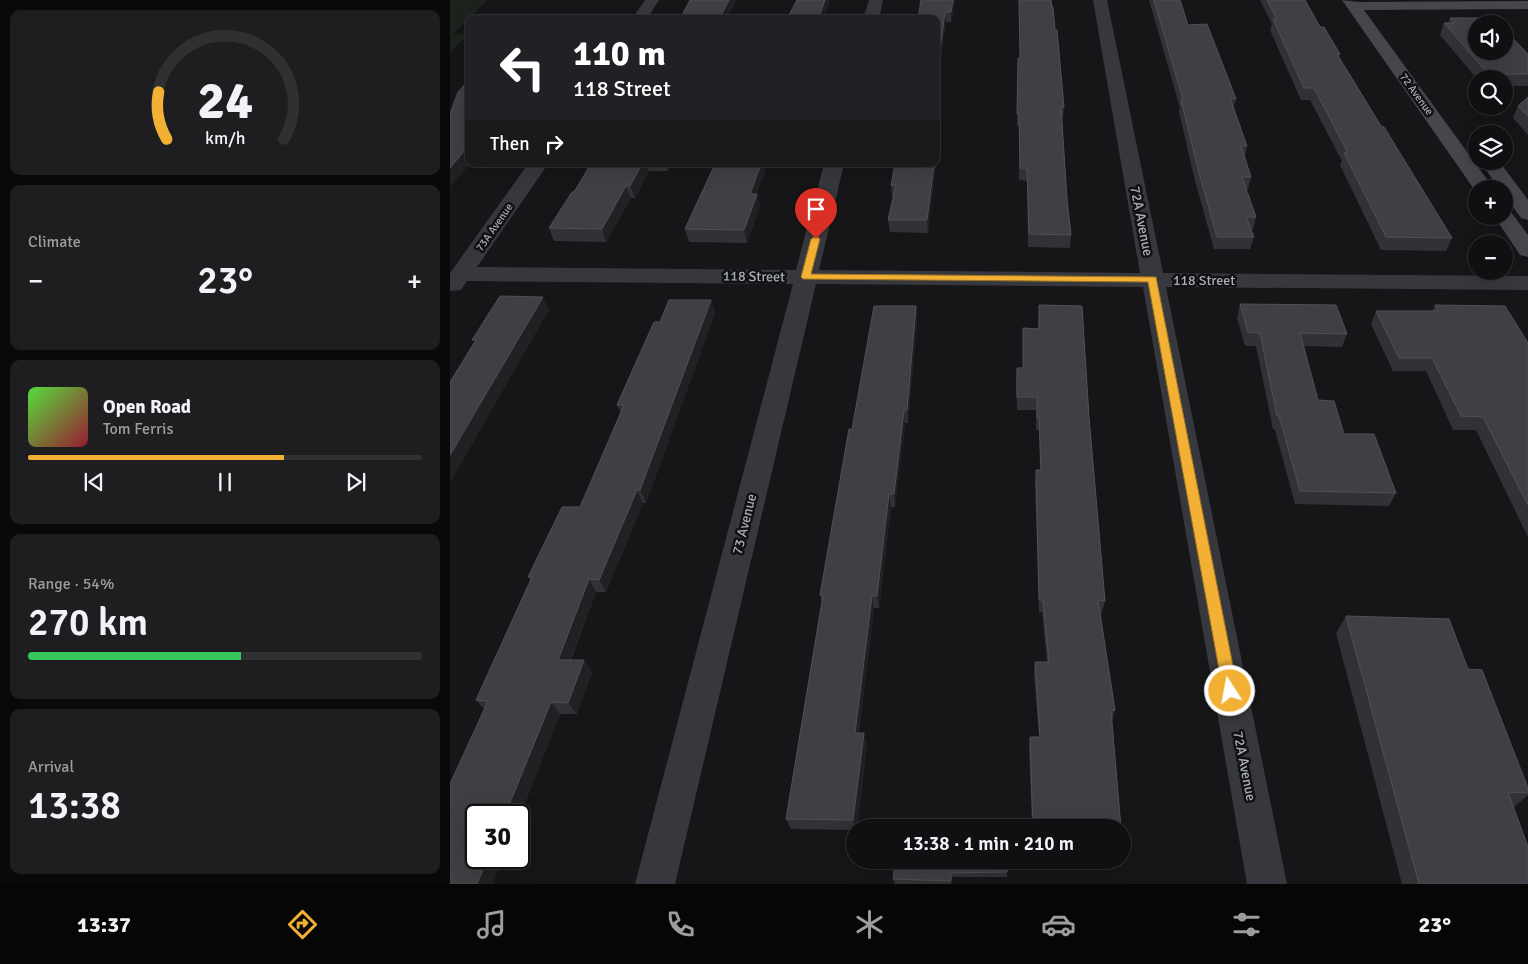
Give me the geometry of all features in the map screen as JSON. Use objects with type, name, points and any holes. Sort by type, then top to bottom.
[{"type":"main road","points":[[1361,3],[1528,5]]},
{"type":"main road","points":[[1361,3],[1395,37]]},
{"type":"main road","name":"72 Avenue","points":[[1361,3],[1478,180]]},
{"type":"main road","points":[[1496,170],[1528,214]]},
{"type":"main road","points":[[1510,225],[1528,250]]},
{"type":"street","points":[[642,15],[652,0]]},
{"type":"street","points":[[872,15],[876,0]]},
{"type":"street","name":"72A Avenue","points":[[1100,0],[1267,884]]},
{"type":"street","name":"73A Avenue","points":[[455,282],[536,167]]},
{"type":"street","name":"73 Avenue","points":[[655,884],[833,167]]},
{"type":"street","name":"118 Street","points":[[455,282],[806,277],[1528,283]]},
{"type":"shaded area","points":[[450,0],[487,0],[472,15],[465,15],[465,22],[453,34],[465,34],[465,37],[450,53]]},
{"type":"building","points":[[690,0],[729,0],[721,15],[682,15]]},
{"type":"building","points":[[797,0],[825,0],[819,15],[789,15]]},
{"type":"building","points":[[921,0],[953,0],[951,12],[945,12],[940,50],[940,15],[919,15]]},
{"type":"building","points":[[1019,0],[1051,0],[1053,7],[1064,107],[1061,107],[1071,235],[1029,234],[1027,168],[1020,168],[1019,114],[1017,114],[1018,58],[1020,58]]},
{"type":"building","points":[[1154,0],[1180,0],[1188,25],[1207,24],[1236,99],[1230,98],[1247,146],[1241,146],[1251,177],[1242,177],[1256,217],[1246,217],[1254,237],[1217,237],[1198,169],[1181,100],[1183,100]]},
{"type":"building","points":[[1267,0],[1305,0],[1320,27],[1324,27],[1340,54],[1337,54],[1452,238],[1386,237],[1344,153],[1348,153],[1314,88],[1304,88],[1273,19],[1277,19]]},
{"type":"building","points":[[1450,18],[1468,18],[1468,51],[1444,23],[1454,23]]},
{"type":"building","points":[[1513,38],[1528,54],[1528,74],[1513,74],[1513,70],[1485,70],[1476,60],[1513,60]]},
{"type":"building","points":[[465,84],[465,150],[450,168],[450,114],[458,92]]},
{"type":"building","points":[[1528,97],[1528,116],[1518,106]]},
{"type":"building","points":[[589,167],[640,167],[630,186],[626,186],[602,229],[549,228],[572,192],[574,192]]},
{"type":"building","points":[[714,167],[760,167],[750,194],[757,194],[744,230],[685,229]]},
{"type":"building","points":[[894,167],[934,167],[927,220],[888,220],[896,185],[891,185]]},
{"type":"building","points":[[500,296],[543,297],[450,455],[450,382],[476,340],[472,340]]},
{"type":"building","points":[[669,300],[711,300],[640,490],[637,490],[599,580],[589,579],[558,660],[584,660],[568,703],[551,702],[509,804],[465,804],[465,869],[483,869],[477,884],[450,884],[450,784],[488,701],[476,700],[532,577],[528,577],[562,507],[580,507],[624,405],[617,405],[654,322],[660,322]]},
{"type":"building","points":[[1240,304],[1336,305],[1347,334],[1300,333],[1318,400],[1334,401],[1344,434],[1374,434],[1396,493],[1300,491],[1279,416],[1277,416],[1260,333],[1248,332]]},
{"type":"building","points":[[1039,305],[1082,306],[1089,417],[1105,601],[1098,600],[1115,710],[1111,711],[1120,819],[1033,819],[1030,737],[1040,737],[1035,662],[1049,662],[1043,600],[1039,600],[1036,470],[1041,470],[1037,397],[1017,397],[1017,368],[1023,368],[1023,328],[1039,329]]},
{"type":"building","points":[[1435,305],[1505,306],[1528,343],[1528,505],[1483,417],[1461,416],[1432,358],[1399,358],[1376,311],[1438,311]]},
{"type":"building","points":[[874,306],[916,306],[907,410],[904,410],[894,494],[889,494],[877,596],[872,596],[855,733],[864,733],[853,819],[786,819],[823,595],[820,595],[849,429],[852,429]]},
{"type":"building","points":[[1346,616],[1449,619],[1468,669],[1482,670],[1528,788],[1528,793],[1508,792],[1528,847],[1528,884],[1419,884]]},
{"type":"building","points":[[894,869],[1007,869],[1007,872],[951,873],[951,881],[893,879]]},
{"type":"route","points":[[816,239],[806,277],[1152,280],[1230,691]]}]
